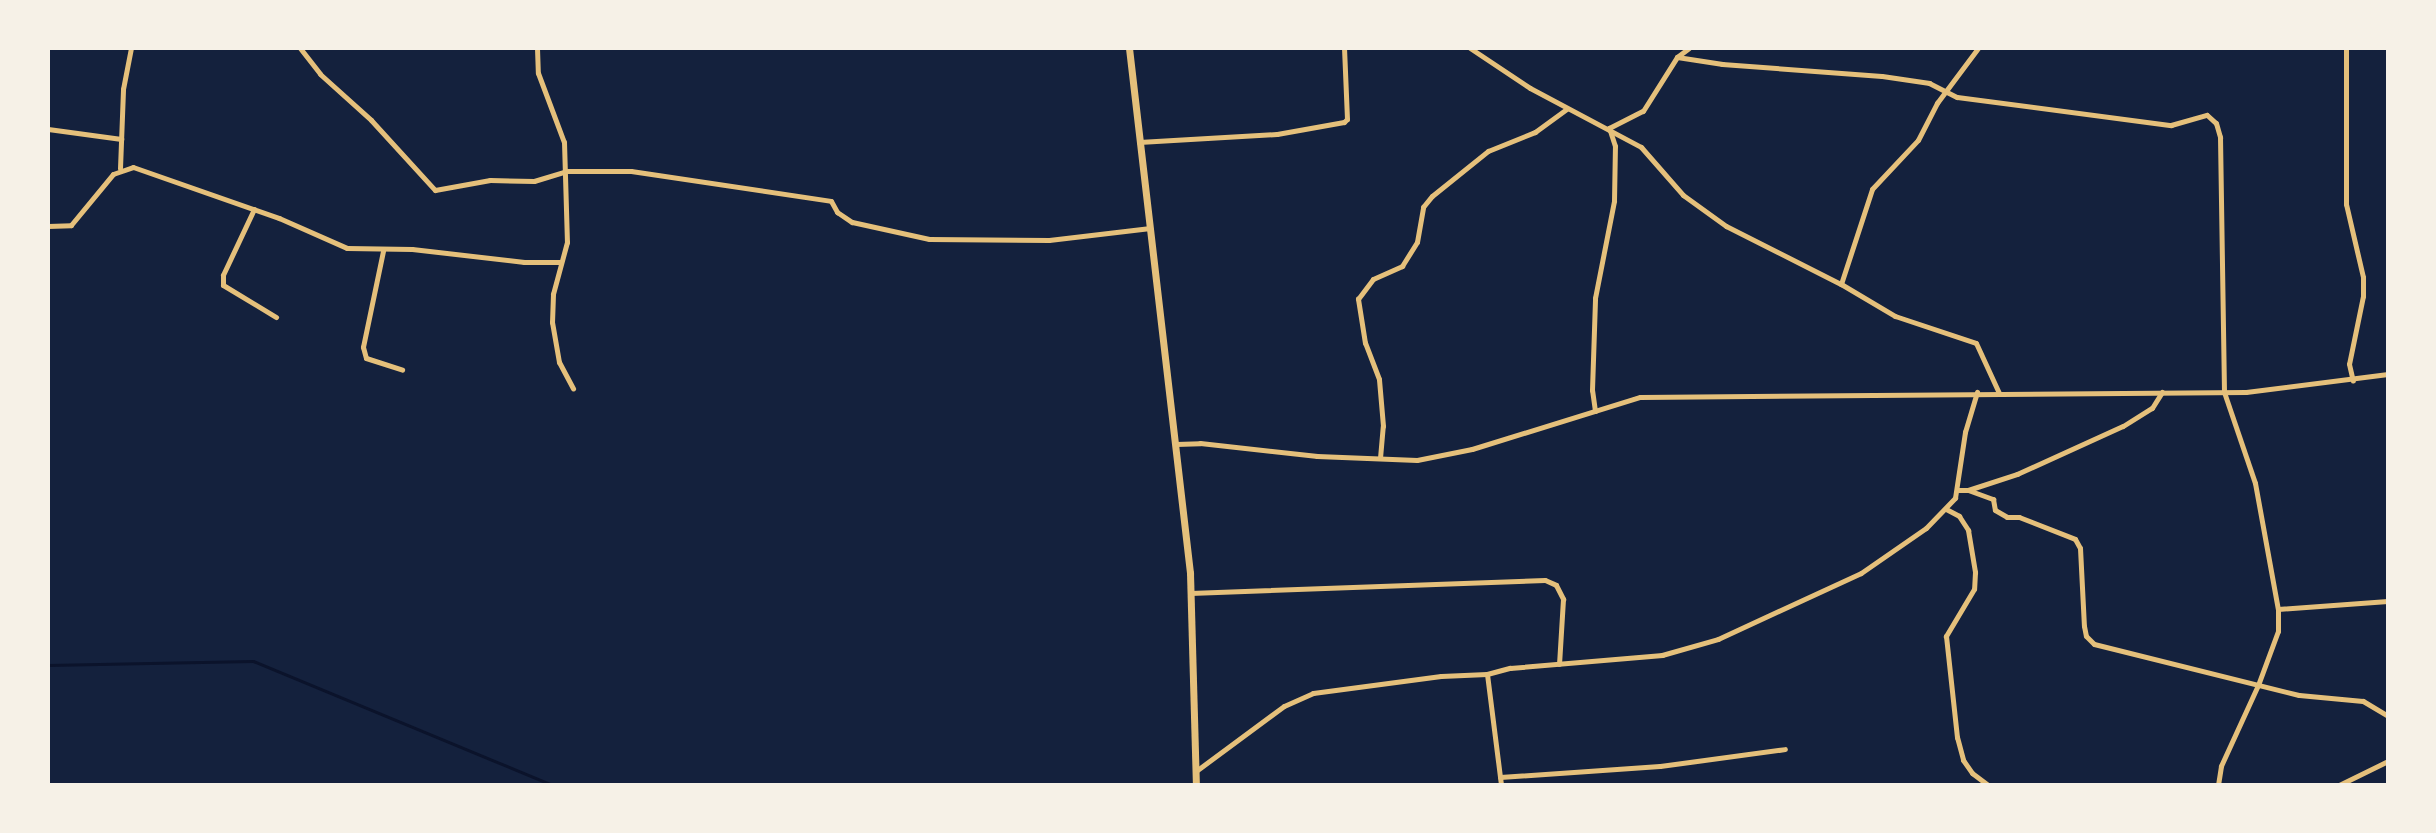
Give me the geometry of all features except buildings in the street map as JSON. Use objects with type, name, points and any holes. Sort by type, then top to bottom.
[{"type":"main road","points":[[1129,48],[1176,444],[1190,593],[1196,785]]},
{"type":"street","points":[[48,226],[71,225],[120,168],[123,89],[131,48]]},
{"type":"street","points":[[300,48],[320,74],[371,120],[435,190],[490,180],[534,181],[567,171],[631,171],[831,201],[837,212],[852,222],[929,239],[1049,240],[1150,228]]},
{"type":"street","points":[[537,48],[538,73],[563,131],[567,171],[567,242],[553,294],[552,322],[559,362],[573,388]]},
{"type":"street","points":[[1139,142],[1277,134],[1344,122],[1347,115],[1344,48]]},
{"type":"street","points":[[1470,48],[1505,74],[1567,109],[1609,128],[1652,155],[1683,195],[1713,219],[1841,284],[1895,316],[1976,343],[1999,393]]},
{"type":"street","points":[[1609,128],[1643,111],[1677,57],[1689,48]]},
{"type":"street","points":[[1841,284],[1872,189],[1918,140],[1947,90],[1978,48]]},
{"type":"street","points":[[2346,48],[2346,204],[2363,277],[2363,296],[2349,364],[2353,381]]},
{"type":"street","points":[[1677,57],[1722,64],[1882,76],[1929,83],[1957,97],[2171,125],[2207,115],[2212,118],[2220,137],[2224,392],[2255,483],[2278,609],[2278,631],[2258,685],[2221,766],[2218,785]]},
{"type":"street","points":[[1380,458],[1383,426],[1379,379],[1365,343],[1358,299],[1373,279],[1402,266],[1417,242],[1423,207],[1432,196],[1488,151],[1535,132],[1567,109]]},
{"type":"street","points":[[1595,411],[1592,390],[1595,298],[1614,201],[1615,146],[1609,128]]},
{"type":"street","points":[[48,129],[121,139]]},
{"type":"street","points":[[120,168],[133,167],[254,209],[347,248],[383,251],[412,249],[511,261],[561,262]]},
{"type":"street","points":[[254,209],[223,275],[223,285],[276,317]]},
{"type":"street","points":[[383,251],[363,347],[366,358],[402,370]]},
{"type":"street","points":[[1176,444],[1200,443],[1417,460],[1472,449],[1640,397],[2224,392],[2353,381],[2388,374]]},
{"type":"street","points":[[1196,771],[1297,698],[1359,686],[1559,664],[1648,658],[1718,639],[1861,573],[1926,528],[1946,509],[1958,490],[1965,432],[1977,392]]},
{"type":"street","points":[[1958,490],[1968,490],[2017,474],[2123,426],[2152,408],[2162,392]]},
{"type":"street","points":[[1968,490],[1993,499],[1995,510],[2007,517],[2019,517],[2075,539],[2080,548],[2084,626],[2086,636],[2094,644],[2312,698],[2363,701],[2388,716]]},
{"type":"street","points":[[1946,509],[1959,516],[1968,530],[1975,572],[1974,589],[1946,636],[1957,737],[1963,760],[1972,773],[1988,785]]},
{"type":"street","points":[[1190,593],[1526,578],[1545,580],[1556,585],[1563,599],[1559,664]]},
{"type":"street","points":[[2278,609],[2388,601]]},
{"type":"street","points":[[1487,674],[1501,785]]},
{"type":"street","points":[[1500,777],[1660,766],[1785,749]]},
{"type":"street","points":[[2339,785],[2388,761]]},
{"type":"waterway","points":[[48,665],[253,661],[553,785]]}]
